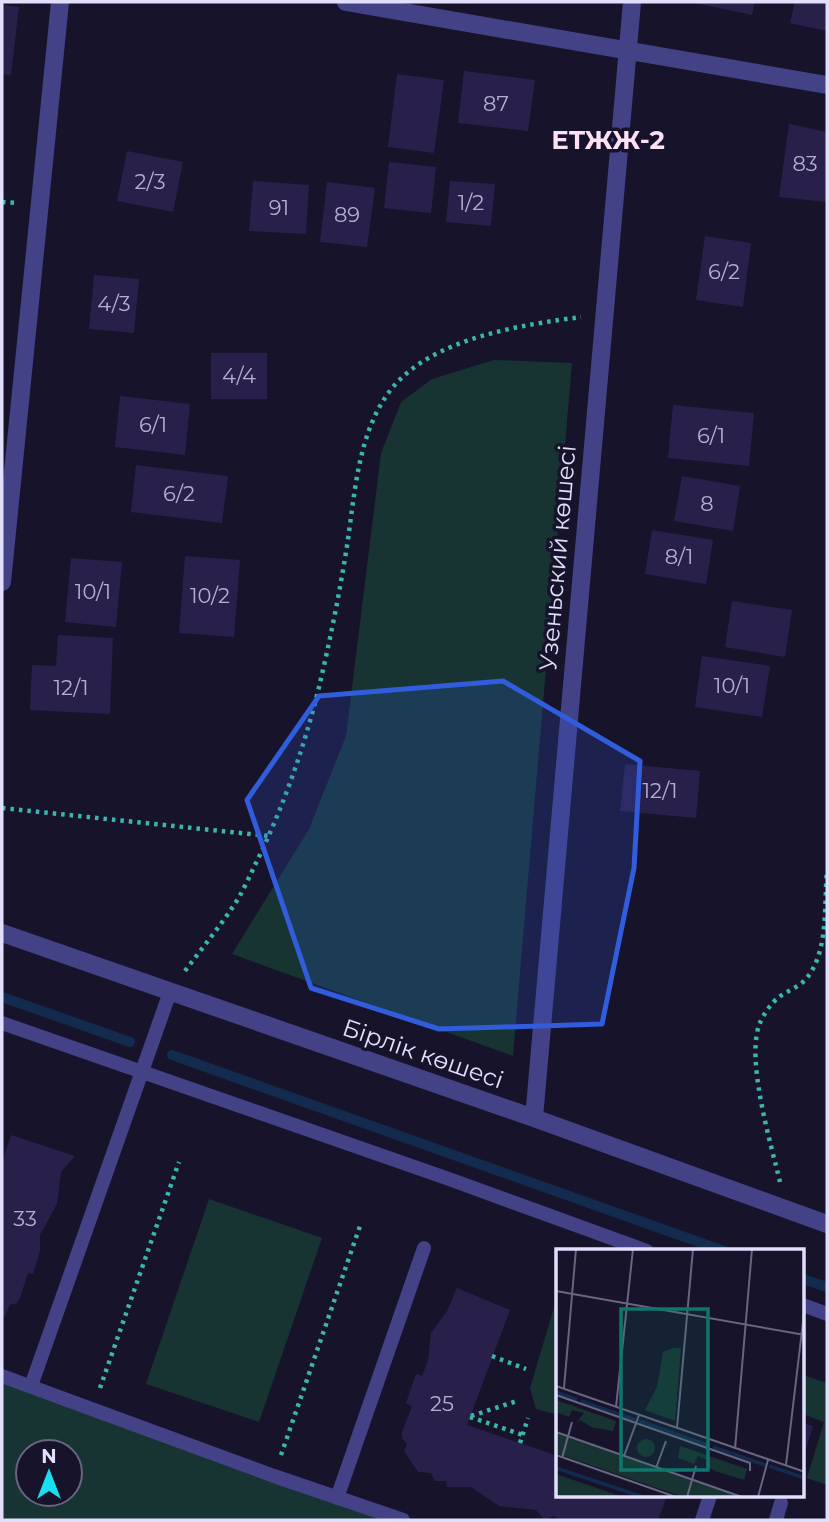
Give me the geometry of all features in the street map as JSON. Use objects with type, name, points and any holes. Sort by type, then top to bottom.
[{"type":"street","points":[[2,582],[60,2]]},
{"type":"street","points":[[346,2],[827,85]]},
{"type":"street","name":"Узеньский көшесі","points":[[534,1118],[632,2]]},
{"type":"street","name":"Бірлік көшесі","points":[[2,933],[534,1118],[827,1224]]},
{"type":"lane","points":[[31,1386],[170,992]]},
{"type":"lane","points":[[2,1023],[642,1249]]},
{"type":"lane","points":[[337,1497],[424,1248]]},
{"type":"lane","points":[[804,1305],[827,1314]]},
{"type":"lane","points":[[2,1376],[274,1476],[403,1520]]},
{"type":"lane","points":[[702,1520],[709,1498]]},
{"type":"lane","points":[[776,1520],[781,1503]]},
{"type":"path","points":[[170,992],[239,897],[269,836],[299,761],[319,687],[339,592],[360,463],[379,405],[395,384],[421,362],[476,337],[531,323],[604,314]]},
{"type":"path","points":[[2,808],[269,836]]},
{"type":"path","points":[[786,1210],[760,1093],[756,1055],[759,1024],[775,999],[805,981],[814,966],[821,944],[827,870]]},
{"type":"path","points":[[92,1408],[179,1162]]},
{"type":"path","points":[[274,1476],[360,1226]]},
{"type":"path","points":[[492,1356],[526,1369]]},
{"type":"path","points":[[517,1401],[470,1416],[523,1435]]},
{"type":"path","points":[[520,1443],[528,1418]]},
{"type":"highlighted area","points":[[503,681],[640,761],[634,868],[602,1024],[439,1029],[311,988],[247,800],[319,696]]},
{"type":"green space","points":[[494,360],[572,363],[513,1056],[232,954],[309,829],[346,736],[381,453],[401,402],[432,379]]},
{"type":"green space","points":[[209,1199],[322,1238],[259,1422],[146,1384]]},
{"type":"green space","points":[[556,1301],[556,1414],[536,1409],[530,1388]]},
{"type":"green space","points":[[804,1375],[827,1383],[827,1485],[807,1478],[824,1422],[804,1414]]},
{"type":"green space","points":[[2,1376],[403,1520],[2,1520]]},
{"type":"building","points":[[690,2],[755,2],[752,15]]},
{"type":"building","points":[[795,2],[827,2],[827,31],[790,23]]},
{"type":"building","points":[[2,5],[19,7],[11,75],[2,74]]},
{"type":"building","points":[[464,71],[535,80],[528,131],[458,123]]},
{"type":"building","points":[[397,74],[444,80],[434,153],[388,147]]},
{"type":"building","points":[[789,124],[827,132],[827,202],[779,197]]},
{"type":"building","points":[[127,151],[183,162],[173,212],[117,201]]},
{"type":"building","points":[[389,162],[436,167],[431,213],[384,208]]},
{"type":"building","points":[[253,181],[309,185],[306,234],[249,231]]},
{"type":"building","points":[[450,181],[495,184],[491,226],[446,222]]},
{"type":"building","points":[[327,182],[375,188],[367,247],[320,242]]},
{"type":"building","points":[[705,236],[751,243],[743,307],[696,300]]},
{"type":"building","points":[[94,275],[139,279],[134,333],[89,329]]},
{"type":"building","points":[[211,353],[267,353],[267,399],[211,399]]},
{"type":"building","points":[[120,396],[190,404],[185,455],[115,447]]},
{"type":"building","points":[[673,405],[754,413],[749,466],[668,458]]},
{"type":"building","points":[[136,465],[228,476],[222,523],[131,512]]},
{"type":"building","points":[[682,476],[740,486],[733,531],[674,521]]},
{"type":"building","points":[[652,530],[713,540],[706,584],[645,574]]},
{"type":"building","points":[[185,556],[240,560],[234,637],[179,633]]},
{"type":"building","points":[[71,558],[122,562],[116,627],[65,622]]},
{"type":"building","points":[[732,601],[792,610],[785,657],[725,647]]},
{"type":"building","points":[[58,635],[113,638],[110,714],[30,710],[32,665],[56,666]]},
{"type":"building","points":[[702,656],[770,666],[762,717],[695,707]]},
{"type":"building","points":[[625,764],[700,771],[696,818],[620,811]]},
{"type":"building","points":[[11,1135],[75,1156],[61,1172],[57,1204],[40,1235],[40,1251],[33,1274],[28,1273],[20,1298],[17,1303],[10,1305],[2,1318],[2,1163]]},
{"type":"building","points":[[457,1288],[510,1310],[467,1425],[556,1455],[556,1498],[666,1498],[658,1520],[564,1520],[553,1516],[545,1520],[536,1510],[499,1506],[471,1487],[447,1487],[446,1481],[435,1481],[431,1473],[418,1472],[404,1451],[407,1444],[402,1438],[402,1432],[412,1406],[406,1403],[416,1374],[422,1376],[428,1360],[431,1333],[447,1311]]},
{"type":"building","points":[[804,1423],[813,1426],[804,1455]]},
{"type":"waterway","points":[[2,997],[130,1042]]},
{"type":"waterway","points":[[172,1055],[718,1249]]},
{"type":"waterway","points":[[804,1279],[827,1287]]},
{"type":"district","name":"ЕТЖЖ-2","points":[[608,140]]}]
